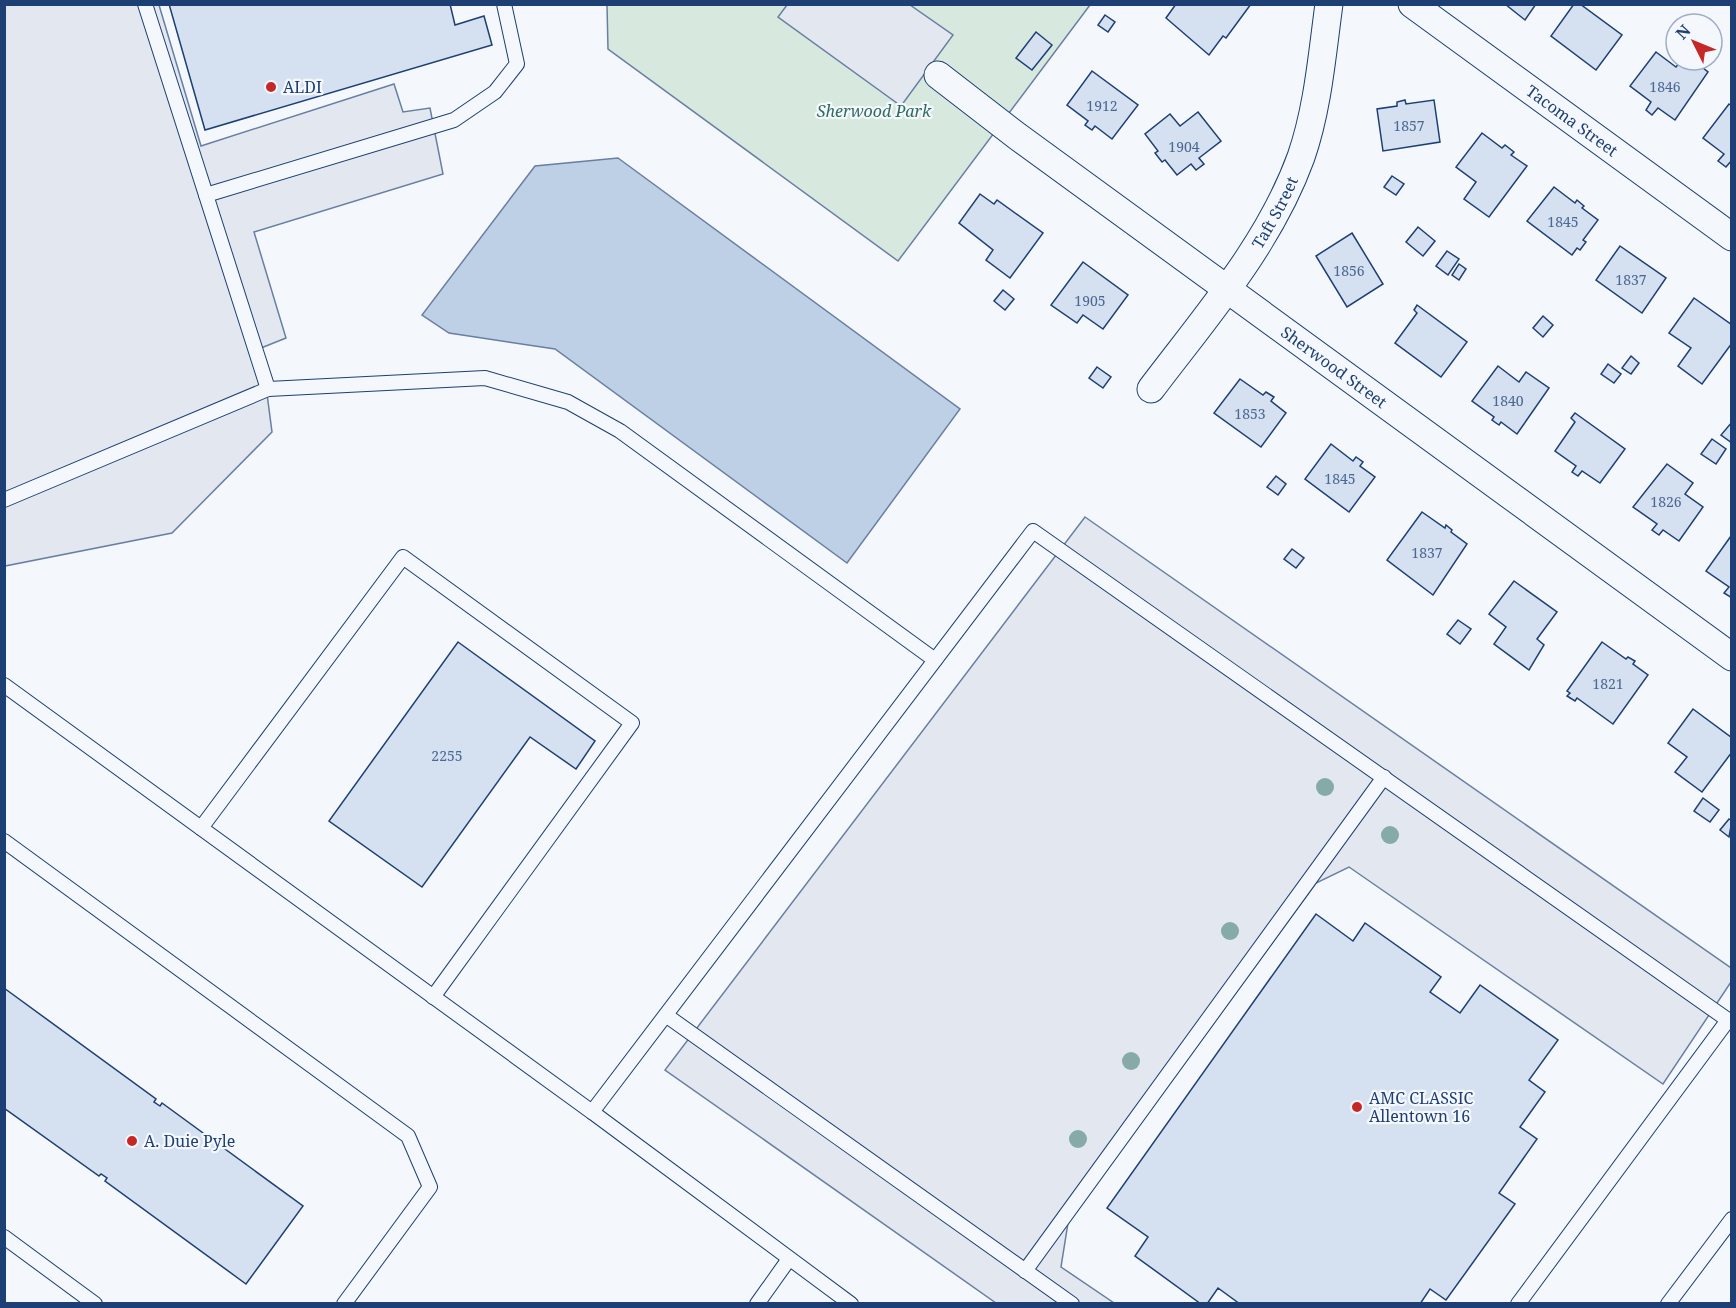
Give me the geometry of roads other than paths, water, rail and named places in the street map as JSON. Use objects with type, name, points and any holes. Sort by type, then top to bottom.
[{"type":"street","name":"Taft Street","points":[[1151,389],[1226,289],[1270,225],[1301,155],[1317,96],[1329,4]]},
{"type":"street","name":"Tacoma Street","points":[[1412,4],[1731,237]]},
{"type":"street","name":"Sherwood Street","points":[[938,75],[1226,289],[1731,657]]},
{"type":"lane","points":[[145,4],[268,389]]},
{"type":"lane","points":[[206,195],[454,120],[495,92],[518,64],[504,4]]},
{"type":"lane","points":[[4,500],[268,389],[485,378],[568,402],[620,431],[936,660]]},
{"type":"lane","points":[[592,1112],[1033,531],[1728,1020],[1518,1304]]},
{"type":"lane","points":[[201,828],[403,557],[632,723],[433,997]]},
{"type":"lane","points":[[4,685],[592,1112],[851,1304]]},
{"type":"lane","points":[[1025,1271],[1384,777]]},
{"type":"lane","points":[[4,841],[408,1136],[430,1186],[344,1304]]},
{"type":"lane","points":[[667,1016],[1072,1304]]},
{"type":"lane","points":[[1668,1304],[1731,1219]]},
{"type":"lane","points":[[4,1238],[95,1304]]},
{"type":"lane","points":[[757,1304],[789,1259]]},
{"type":"water","points":[[618,158],[960,409],[847,563],[555,349],[449,333],[422,315],[535,166]]},
{"type":"place","name":"ALDI","points":[[271,87]]},
{"type":"place","name":"AMC CLASSIC Allentown 16","points":[[1357,1107]]},
{"type":"place","name":"A. Duie Pyle","points":[[132,1141]]},
{"type":"park label","name":"Sherwood Park","points":[[874,111]]}]
